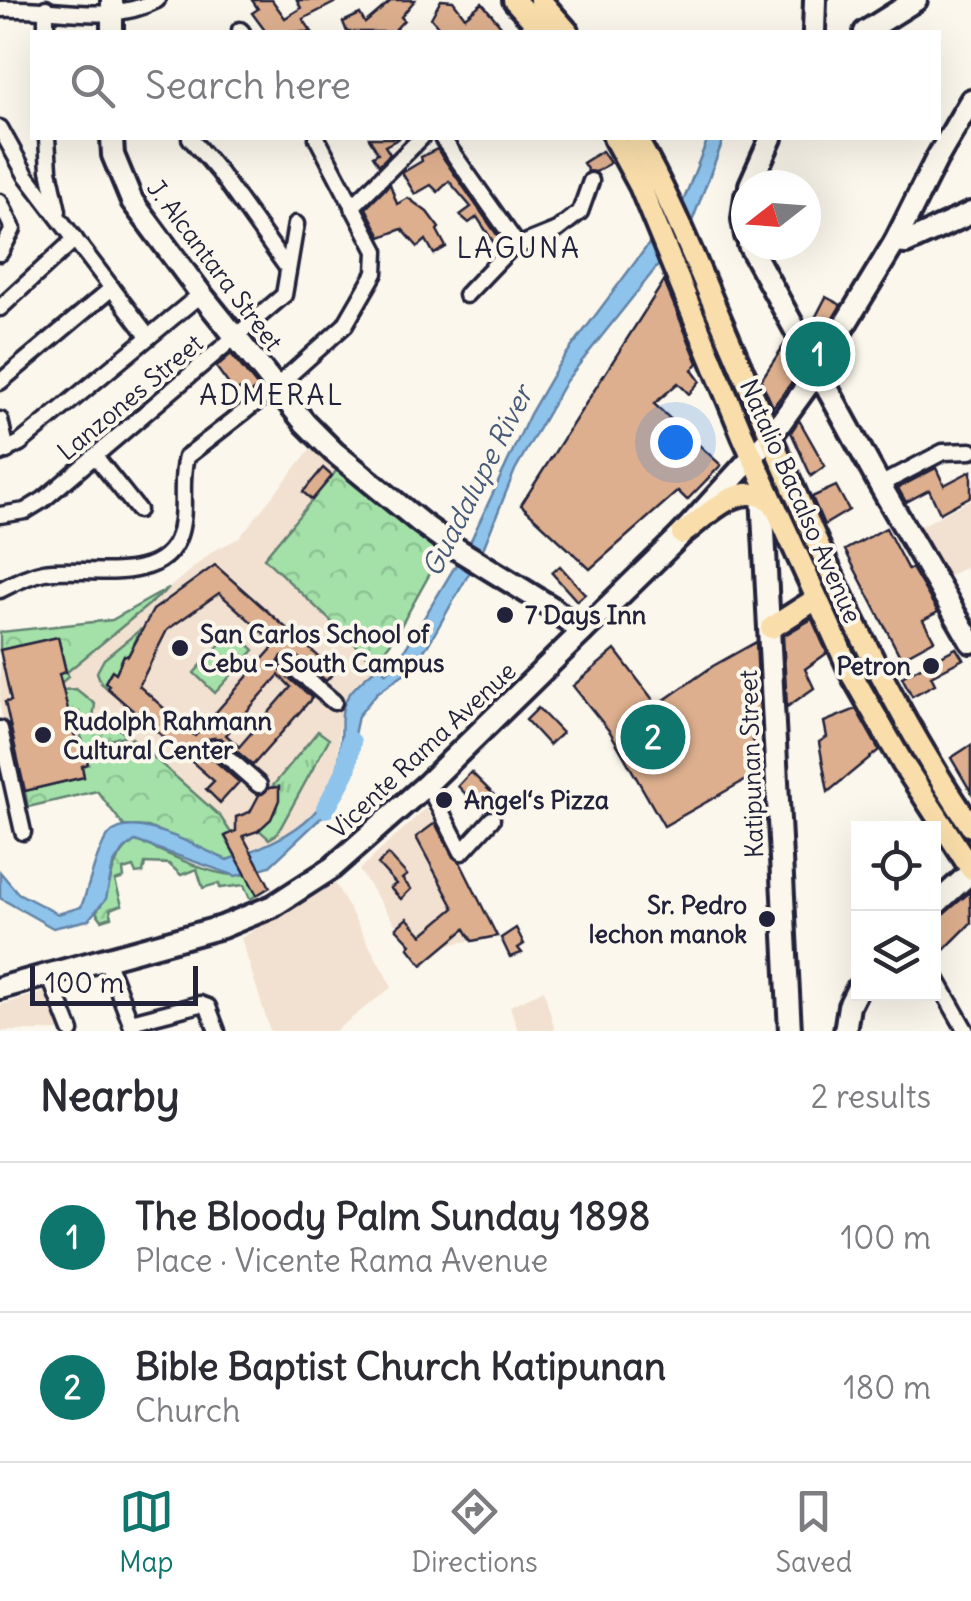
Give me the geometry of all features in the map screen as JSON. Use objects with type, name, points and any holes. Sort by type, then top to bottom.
[{"type":"main road","points":[[514,0],[536,30]]},
{"type":"main road","points":[[540,0],[566,30]]},
{"type":"main road","name":"Natalio Bacalso Avenue","points":[[615,140],[754,458],[767,499],[816,600],[878,722],[971,871]]},
{"type":"main road","name":"Natalio Bacalso Avenue","points":[[637,140],[674,212],[880,676],[971,826]]},
{"type":"main road","points":[[670,260],[688,245]]},
{"type":"main road","points":[[703,338],[724,328]]},
{"type":"main road","points":[[682,534],[739,494],[753,491],[767,499]]},
{"type":"main road","points":[[770,628],[816,600]]},
{"type":"street","points":[[0,9],[46,8],[112,16],[138,10],[157,0]]},
{"type":"street","points":[[814,30],[815,0]]},
{"type":"street","points":[[867,30],[916,0]]},
{"type":"street","points":[[46,8],[46,30]]},
{"type":"street","name":"Vicente Rama Avenue","points":[[0,988],[222,927],[273,906],[323,875],[427,784],[682,534],[772,436],[818,370],[895,242],[971,100]]},
{"type":"street","points":[[0,128],[26,176],[148,336]]},
{"type":"street","points":[[46,140],[60,220]]},
{"type":"street","name":"J. Alcantara Street","points":[[112,140],[113,155],[132,201],[200,294],[304,423],[334,452],[456,549],[551,606],[582,632]]},
{"type":"street","points":[[192,140],[288,269]]},
{"type":"street","points":[[0,590],[46,571],[115,572],[146,567],[160,558],[180,534],[186,457],[276,386],[344,325],[375,273],[376,251],[352,207],[334,188],[318,140]]},
{"type":"street","points":[[443,140],[517,244]]},
{"type":"street","points":[[757,170],[770,140]]},
{"type":"street","points":[[352,207],[412,141]]},
{"type":"street","points":[[466,296],[517,244],[549,234],[580,212],[591,182]]},
{"type":"street","points":[[0,202],[12,229],[0,252]]},
{"type":"street","points":[[895,242],[906,243],[971,213]]},
{"type":"street","name":"Lanzones Street","points":[[0,515],[34,506],[284,296],[296,224]]},
{"type":"street","points":[[0,308],[74,239]]},
{"type":"street","points":[[757,260],[971,642]]},
{"type":"street","points":[[0,382],[112,288]]},
{"type":"street","points":[[4,452],[200,294]]},
{"type":"street","points":[[0,420],[4,452]]},
{"type":"street","points":[[880,485],[943,452],[971,451]]},
{"type":"street","points":[[94,456],[138,510]]},
{"type":"street","name":"Katipunan Street","points":[[767,499],[790,1031]]},
{"type":"street","points":[[289,664],[334,702]]},
{"type":"street","points":[[0,728],[23,832]]},
{"type":"street","points":[[215,747],[259,786]]},
{"type":"street","points":[[427,784],[462,852],[492,819]]},
{"type":"street","points":[[941,899],[971,871]]},
{"type":"street","points":[[106,960],[132,1027],[200,1004],[208,1007],[217,1031]]},
{"type":"street","points":[[49,974],[71,1031]]},
{"type":"street","points":[[941,988],[966,1031]]},
{"type":"street","points":[[843,1030],[853,1001]]},
{"type":"shaded area","name":"San Carlos School of Cebu - South Campus","points":[[312,447],[337,470],[264,558],[379,666],[354,685],[339,729],[338,767],[323,801],[299,830],[227,860],[148,827],[124,826],[97,791],[20,809],[0,706],[0,632],[112,620],[169,588],[213,551],[239,538]]},
{"type":"shaded area","points":[[971,499],[971,564],[942,580],[914,530]]},
{"type":"shaded area","points":[[426,808],[497,936],[446,945],[422,965],[359,870]]},
{"type":"shaded area","points":[[335,883],[392,987],[335,1031],[270,1031],[241,938]]},
{"type":"shaded area","points":[[52,990],[67,1031],[0,1031],[0,1005]]},
{"type":"shaded area","points":[[544,990],[555,1031],[518,1031],[510,1006]]},
{"type":"green space","points":[[337,470],[443,550],[394,638],[375,663],[264,558]]},
{"type":"green space","points":[[169,588],[67,672],[68,677],[61,683],[8,686],[66,671],[58,637],[0,650],[0,632],[112,620]]},
{"type":"green space","points":[[141,629],[116,673],[111,671],[107,688],[97,672],[104,659]]},
{"type":"green space","points":[[233,630],[254,650],[215,693],[194,673]]},
{"type":"green space","points":[[76,689],[95,704],[92,724],[111,721],[126,735],[84,748],[79,728],[72,729],[63,690]]},
{"type":"green space","points":[[318,731],[329,739],[277,834],[269,839],[259,830],[276,811],[279,787],[271,788]]},
{"type":"green space","points":[[132,738],[220,816],[231,833],[225,837],[236,857],[227,860],[148,827],[124,826],[97,791],[28,807],[25,791],[84,777],[85,754]]},
{"type":"green space","points":[[135,840],[206,869],[246,874],[257,895],[250,899],[244,885],[220,888],[219,883],[203,888],[197,869],[181,875],[169,864],[145,863],[143,873],[136,874],[133,867],[123,870],[124,878],[115,881],[122,905],[110,909],[112,917],[102,920],[96,912],[114,868]]},
{"type":"water","points":[[707,140],[723,140],[691,224],[566,381],[515,470],[483,549],[428,645],[409,670],[377,693],[358,716],[347,768],[323,816],[270,866],[236,876],[135,841],[113,865],[106,899],[88,920],[53,928],[0,898],[0,872],[18,893],[58,914],[81,907],[101,848],[110,834],[121,828],[135,826],[168,834],[227,860],[280,838],[311,816],[332,785],[341,747],[342,711],[351,691],[379,666],[386,673],[395,666],[471,540],[530,414],[559,364],[681,207]]},
{"type":"building","points":[[252,0],[272,0],[285,18],[301,8],[297,0],[340,0],[303,19],[311,30],[265,30],[252,13],[258,9]]},
{"type":"building","points":[[392,0],[415,0],[395,30],[346,30],[343,22],[360,14],[365,23]]},
{"type":"building","points":[[441,0],[453,1],[465,17],[482,3],[504,30],[441,30],[431,18]]},
{"type":"building","points":[[370,140],[396,140],[385,146],[390,154],[379,165],[373,156],[378,153]]},
{"type":"building","points":[[437,149],[502,242],[496,246],[477,217],[469,223],[460,215],[471,207],[449,181],[438,192],[431,185],[415,194],[402,173]]},
{"type":"building","points":[[602,151],[610,163],[596,172],[588,171],[583,163]]},
{"type":"building","points":[[390,184],[397,204],[408,198],[427,212],[446,247],[434,254],[426,240],[418,247],[402,229],[381,237],[366,208]]},
{"type":"building","points":[[664,281],[698,363],[692,370],[700,381],[689,394],[678,383],[654,404],[721,465],[687,500],[678,491],[590,569],[521,505]]},
{"type":"building","points":[[826,297],[841,305],[821,338],[810,328]]},
{"type":"building","points":[[786,342],[801,370],[773,407],[761,380]]},
{"type":"building","points":[[231,354],[258,387],[246,397],[240,389],[235,393],[216,367]]},
{"type":"building","points":[[799,420],[825,466],[811,476],[791,432]]},
{"type":"building","points":[[323,468],[332,476],[312,500],[303,492]]},
{"type":"building","points":[[936,468],[944,485],[971,471],[971,496],[940,513],[929,490],[906,502],[898,488]]},
{"type":"building","points":[[836,486],[849,510],[824,525],[812,497]]},
{"type":"building","points":[[886,528],[908,570],[912,568],[938,612],[923,620],[934,640],[901,658],[845,550]]},
{"type":"building","points":[[215,565],[335,671],[326,681],[295,655],[282,656],[278,663],[281,671],[312,698],[253,765],[221,738],[208,739],[204,746],[207,754],[239,782],[220,803],[206,789],[214,781],[107,688],[105,682],[112,670],[116,673],[124,655],[128,656],[153,610]],"holes":[[[219,593],[276,644],[195,736],[139,686],[167,630]],[[279,675],[291,687],[239,747],[226,735]]]},
{"type":"building","points":[[560,566],[585,594],[577,601],[552,573]]},
{"type":"building","points":[[812,619],[827,653],[805,669],[814,688],[787,707],[783,636]]},
{"type":"building","name":"Rudolph Rahmann Cultural Center","points":[[58,637],[66,672],[59,674],[76,741],[82,740],[88,764],[82,766],[84,777],[25,791],[5,702],[11,701],[0,650]]},
{"type":"building","points":[[756,642],[760,715],[746,719],[763,770],[664,826],[610,732],[573,686],[615,650],[657,705]]},
{"type":"building","points":[[956,648],[963,659],[931,676],[935,684],[912,696],[902,677]]},
{"type":"building","points":[[538,708],[562,733],[549,745],[526,720]]},
{"type":"building","points":[[856,709],[879,750],[828,792],[819,742],[827,737],[824,722]]},
{"type":"building","points":[[971,745],[971,792],[951,758]]},
{"type":"building","points":[[471,772],[494,795],[479,808],[458,786]]},
{"type":"building","points":[[279,787],[279,800],[271,819],[258,831],[243,836],[270,887],[257,895],[225,836],[236,831],[236,817],[250,812],[259,795]]},
{"type":"building","points":[[435,823],[453,857],[460,862],[497,936],[472,941],[465,929],[422,965],[408,947],[411,944],[396,928],[407,918],[422,935],[454,908],[416,837]]},
{"type":"building","points":[[388,854],[407,875],[402,879],[411,889],[401,899],[390,888],[396,884],[378,864]]},
{"type":"building","points":[[970,892],[971,923],[943,951],[941,916]]},
{"type":"building","points":[[516,928],[524,944],[518,948],[522,953],[510,957],[501,938]]},
{"type":"waterway","name":"Guadalupe River","points":[[326,808],[346,771],[351,742]]},
{"type":"place","name":"The Bloody Palm Sunday 1898","points":[[818,354]]},
{"type":"place","name":"7 Days Inn","points":[[505,615]]},
{"type":"place","name":"San Carlos School of Cebu - South Campus","points":[[180,648]]},
{"type":"place","name":"Petron","points":[[931,666]]},
{"type":"place","name":"Rudolph Rahmann Cultural Center","points":[[43,735]]},
{"type":"place","name":"Bible Baptist Church Katipunan","points":[[653,737]]},
{"type":"place","name":"Angel‘s Pizza","points":[[444,800]]},
{"type":"place","name":"Sr. Pedro lechon manok","points":[[767,919]]},
{"type":"district","name":"LAGUNA","points":[[519,248]]},
{"type":"district","name":"ADMERAL","points":[[272,395]]}]
